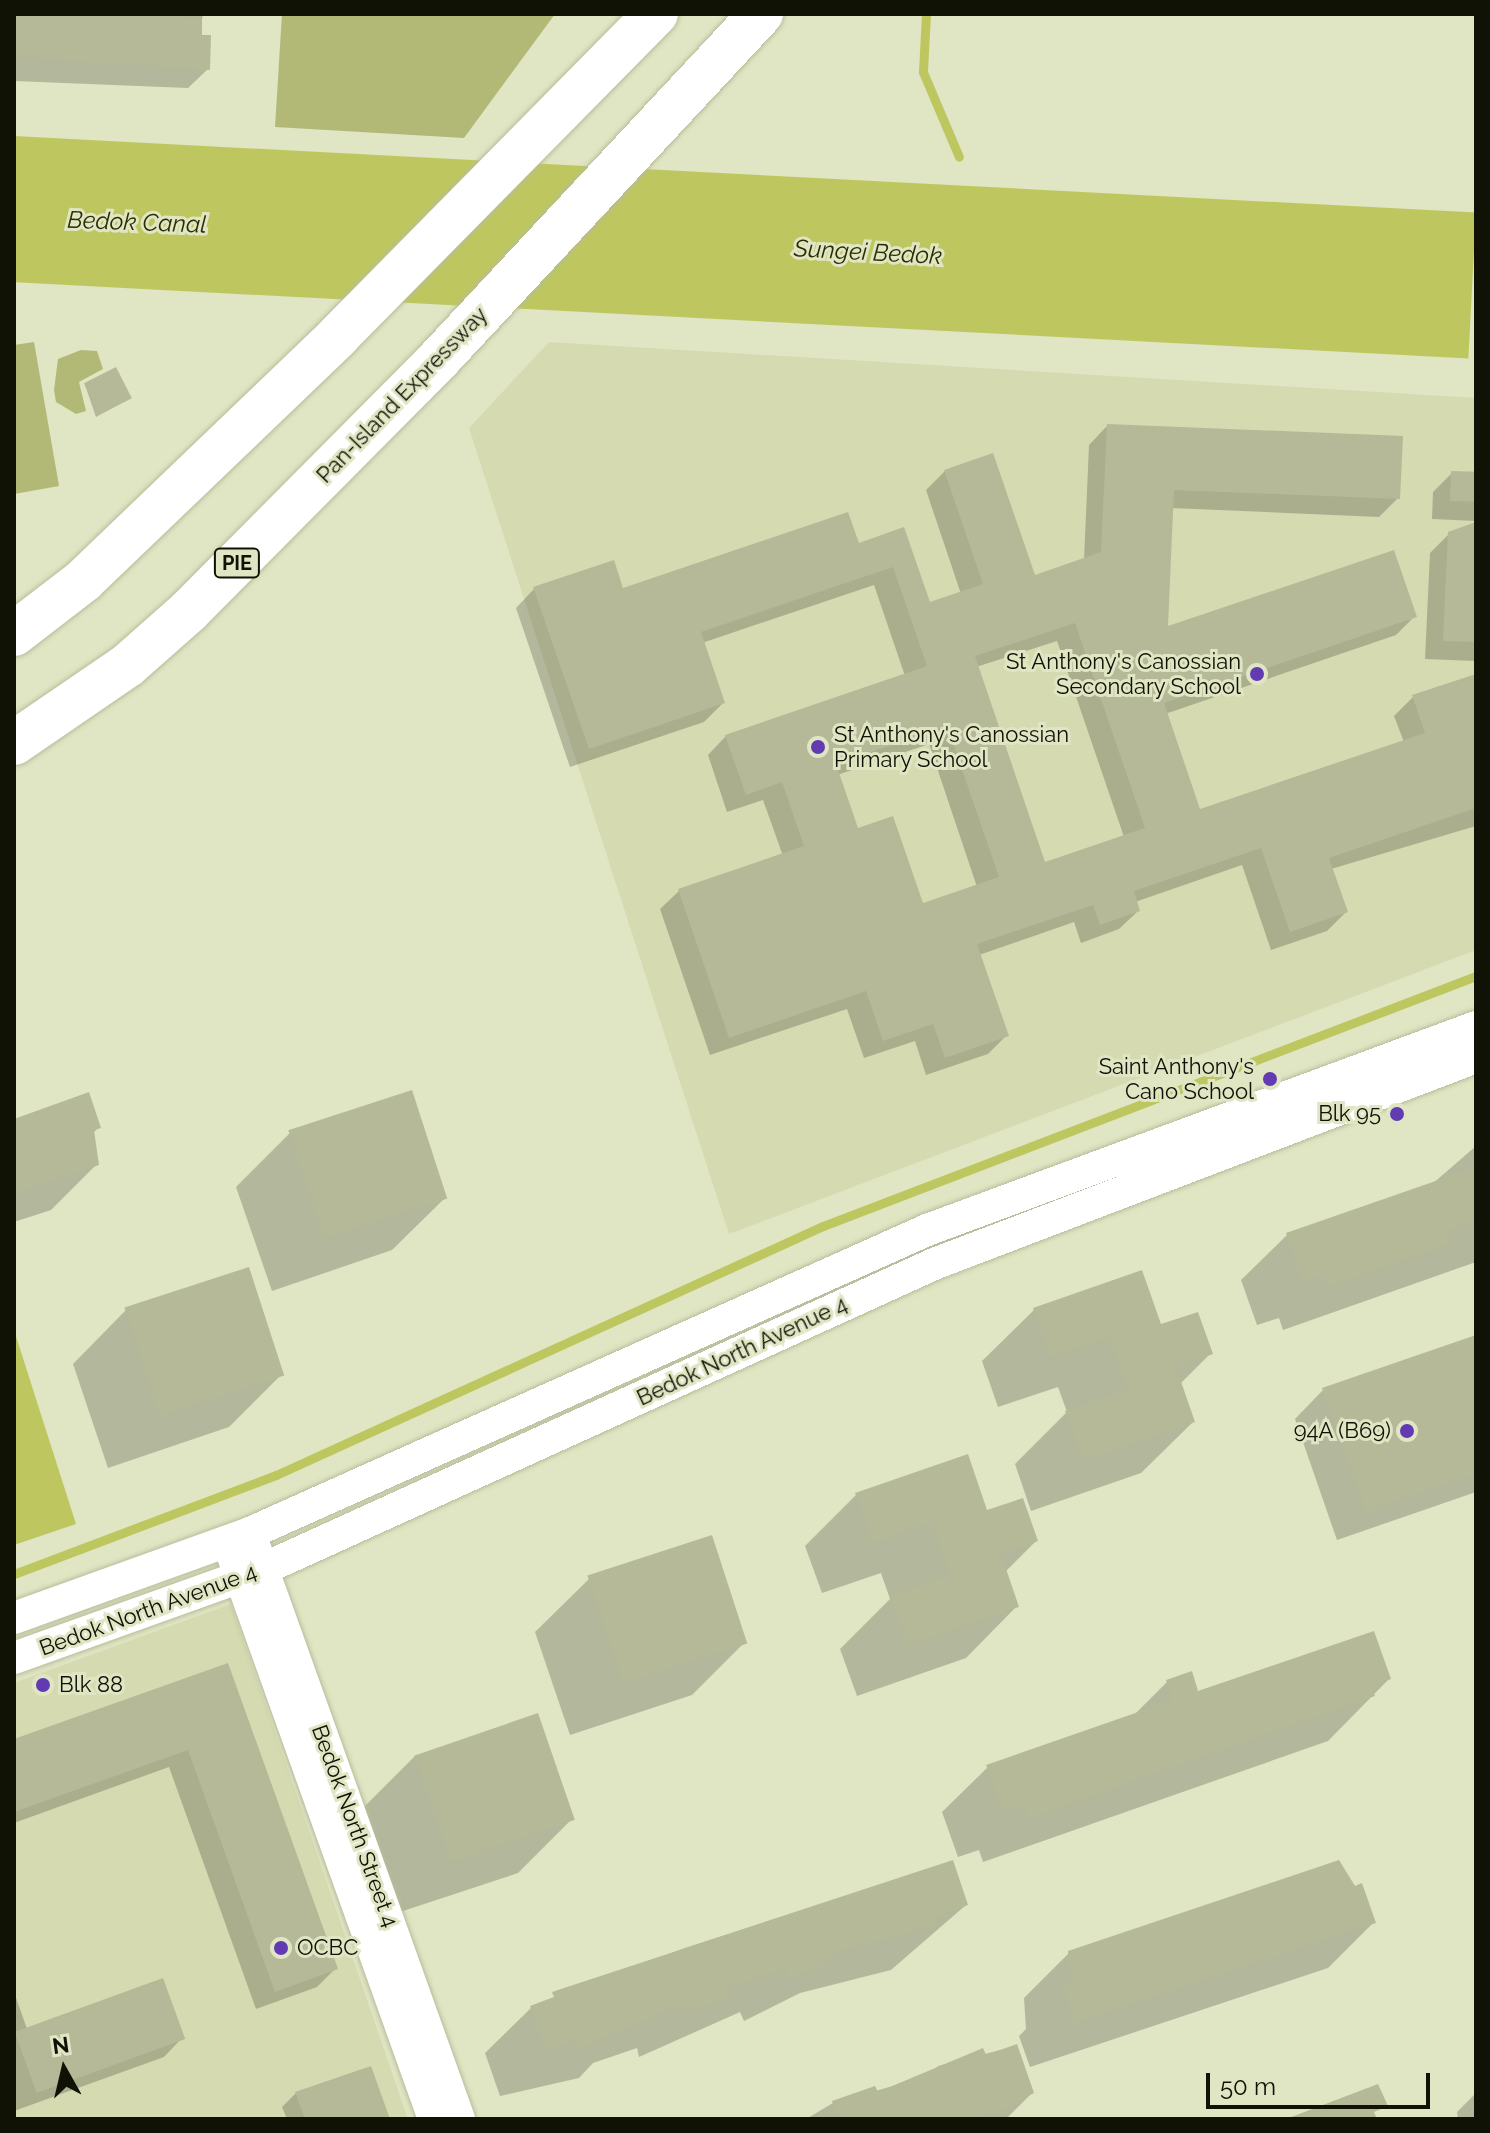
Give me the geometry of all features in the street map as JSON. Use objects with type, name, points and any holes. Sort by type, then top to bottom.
[{"type":"highway","name":"Pan-Island Expressway","points":[[14,743],[128,665],[189,611],[440,358],[688,96],[761,14]]},
{"type":"highway","points":[[14,634],[84,580],[338,336],[645,26]]},
{"type":"street","name":"Bedok North Avenue 4","points":[[14,1618],[239,1538],[927,1230],[1476,1027]]},
{"type":"street","name":"Bedok North Avenue 4","points":[[14,1658],[252,1573],[934,1264],[1476,1057]]},
{"type":"street","name":"Bedok North Street 4","points":[[239,1538],[459,2119]]},
{"type":"street","name":"Bedok North Street 4","points":[[252,1573],[434,2119]]},
{"type":"shaded area","points":[[282,14],[555,14],[464,138],[275,127]]},
{"type":"shaded area","points":[[34,342],[59,486],[14,494],[14,345]]},
{"type":"shaded area","points":[[549,342],[1476,398],[1476,950],[729,1234],[469,428]]},
{"type":"shaded area","points":[[81,350],[97,351],[103,369],[79,382],[86,411],[76,414],[56,402],[54,390],[58,359]]},
{"type":"shaded area","points":[[231,1604],[408,2119],[14,2119],[14,1683]]},
{"type":"water","points":[[14,136],[1476,213],[1468,358],[14,282]]},
{"type":"water","points":[[14,1330],[76,1524],[14,1545]]},
{"type":"building","points":[[14,14],[202,18],[202,35],[211,35],[210,70],[14,57]]},
{"type":"building","points":[[116,367],[132,398],[100,415],[84,383]]},
{"type":"building","points":[[1107,424],[1403,436],[1400,499],[1174,490],[1168,626],[1394,550],[1417,617],[1164,703],[1200,809],[1425,733],[1412,695],[1476,674],[1476,808],[1329,858],[1348,912],[1290,932],[1261,848],[1134,891],[1140,911],[1100,925],[1093,905],[977,944],[1009,1036],[945,1058],[933,1024],[883,1041],[866,991],[729,1038],[678,889],[804,846],[782,782],[746,795],[725,735],[927,666],[893,567],[701,632],[725,703],[589,749],[533,587],[614,560],[623,588],[848,512],[859,543],[904,527],[930,602],[983,584],[944,470],[993,453],[1035,575],[1101,552]],"holes":[[[1075,623],[1145,828],[1045,862],[975,656]],[[947,726],[999,877],[923,903],[893,816],[858,828],[836,764]]]},
{"type":"building","points":[[1451,471],[1476,472],[1475,502],[1450,501]]},
{"type":"building","points":[[1476,522],[1476,642],[1443,641],[1448,532]]},
{"type":"building","points":[[412,1090],[447,1198],[324,1239],[288,1130]]},
{"type":"building","points":[[89,1092],[101,1128],[94,1130],[99,1165],[14,1193],[14,1119]]},
{"type":"building","points":[[1476,1167],[1476,1221],[1448,1231],[1452,1243],[1328,1286],[1324,1274],[1302,1281],[1286,1233]]},
{"type":"building","points":[[249,1267],[284,1375],[160,1416],[124,1307]]},
{"type":"building","points":[[1142,1270],[1161,1324],[1198,1312],[1213,1354],[1176,1367],[1195,1422],[1083,1461],[1065,1411],[1128,1389],[1109,1337],[1050,1357],[1033,1308]]},
{"type":"building","name":"94A (B69)","points":[[1476,1335],[1476,1474],[1366,1512],[1322,1388]]},
{"type":"building","points":[[968,1454],[987,1510],[1023,1498],[1038,1541],[1001,1554],[1019,1607],[908,1645],[890,1596],[950,1575],[932,1523],[873,1543],[855,1493]]},
{"type":"building","points":[[712,1535],[747,1643],[623,1684],[587,1575]]},
{"type":"building","points":[[1374,1631],[1391,1679],[1371,1686],[1375,1696],[1029,1818],[1024,1806],[1003,1813],[986,1765],[1173,1700],[1166,1680],[1192,1671],[1198,1691]]},
{"type":"building","points":[[228,1663],[338,1969],[275,1992],[188,1750],[14,1812],[14,1739]]},
{"type":"building","points":[[538,1713],[575,1820],[451,1862],[414,1756]]},
{"type":"building","points":[[953,1860],[968,1905],[935,1917],[939,1925],[833,1952],[836,1960],[789,1977],[786,1968],[729,1988],[732,1997],[685,2013],[682,2004],[578,2049],[576,2041],[545,2051],[530,2006],[554,1997],[552,1992]]},
{"type":"building","points":[[1339,1860],[1355,1886],[1362,1883],[1376,1923],[1075,2023],[1064,1989],[1071,1986],[1068,1951]]},
{"type":"building","points":[[163,1978],[185,2039],[37,2093],[15,2032]]},
{"type":"building","points":[[1017,2044],[1034,2093],[1006,2108],[975,2119],[838,2119],[832,2101],[875,2086],[878,2092],[983,2048],[986,2055]]},
{"type":"building","points":[[371,2066],[390,2119],[305,2119],[295,2092]]},
{"type":"building","points":[[1378,2084],[1388,2106],[1374,2112],[1377,2119],[1286,2119]]},
{"type":"waterway","points":[[926,14],[923,72],[959,157]]},
{"type":"waterway","points":[[14,1574],[276,1475],[823,1226],[1476,976]]},
{"type":"place","name":"St Anthony's Canossian Secondary School","points":[[1257,674]]},
{"type":"place","name":"St Anthony's Canossian Primary School","points":[[818,747]]},
{"type":"place","name":"Saint Anthony's Cano School","points":[[1270,1079]]},
{"type":"place","name":"Blk 95","points":[[1397,1114]]},
{"type":"place","name":"94A (B69)","points":[[1407,1431]]},
{"type":"place","name":"Blk 88","points":[[43,1685]]},
{"type":"place","name":"OCBC","points":[[281,1948]]},
{"type":"water label","name":"Bedok Canal","points":[[137,222]]},
{"type":"water label","name":"Sungei Bedok","points":[[868,252]]}]
